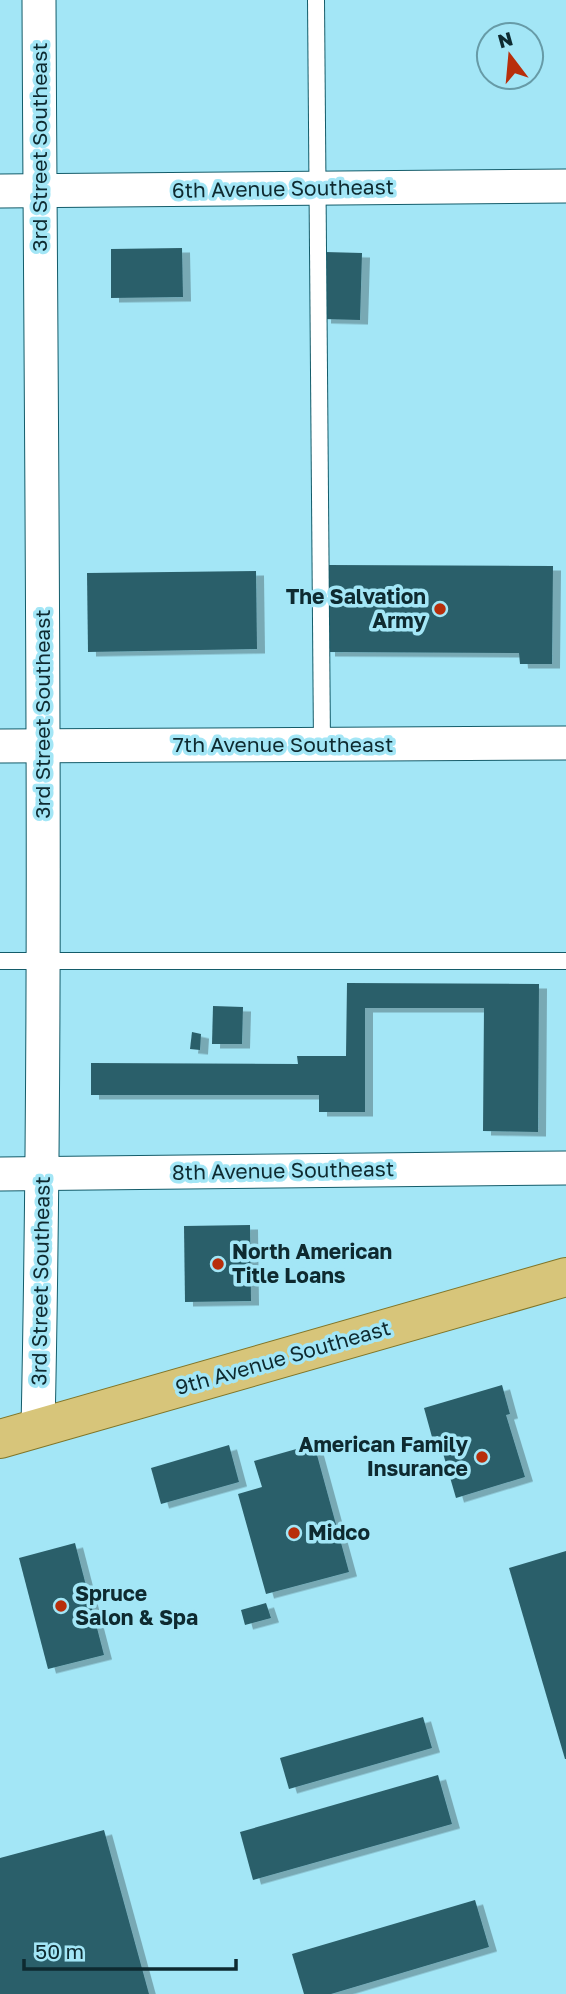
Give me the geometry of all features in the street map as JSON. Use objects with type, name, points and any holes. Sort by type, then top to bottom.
[{"type":"main road","name":"9th Avenue Southeast","points":[[0,1439],[566,1277]]},
{"type":"street","name":"3rd Street Southeast","points":[[38,1428],[44,961],[39,0]]},
{"type":"street","name":"6th Avenue Southeast","points":[[0,191],[566,186]]},
{"type":"street","name":"7th Avenue Southeast","points":[[0,746],[566,743]]},
{"type":"street","name":"8th Avenue Southeast","points":[[0,1174],[566,1168]]},
{"type":"lane","points":[[316,0],[322,745]]},
{"type":"lane","points":[[0,961],[566,961]]},
{"type":"building","points":[[182,248],[183,297],[111,298],[111,249]]},
{"type":"building","points":[[325,252],[362,253],[360,320],[323,319]]},
{"type":"building","name":"The Salvation Army","points":[[327,565],[553,566],[552,664],[520,664],[519,653],[327,652]]},
{"type":"building","points":[[256,571],[257,649],[88,652],[87,573]]},
{"type":"building","points":[[347,983],[539,984],[538,1132],[483,1131],[484,1008],[365,1008],[365,1112],[319,1112],[319,1095],[91,1095],[91,1063],[298,1064],[297,1056],[346,1056]]},
{"type":"building","points":[[213,1006],[243,1007],[242,1044],[212,1044]]},
{"type":"building","points":[[192,1032],[201,1034],[200,1050],[190,1049]]},
{"type":"building","name":"North American Title Loans","points":[[250,1225],[251,1301],[185,1302],[184,1226]]},
{"type":"building","name":"American Family Insurance","points":[[502,1385],[510,1414],[506,1415],[525,1477],[456,1498],[438,1436],[432,1437],[424,1408]]},
{"type":"building","name":"Midco","points":[[314,1444],[349,1572],[266,1594],[238,1494],[262,1487],[254,1461]]},
{"type":"building","points":[[229,1445],[239,1482],[161,1504],[151,1468]]},
{"type":"building","name":"Spruce Salon & Spa","points":[[75,1543],[104,1655],[48,1669],[19,1558]]},
{"type":"building","points":[[566,1551],[566,1759],[565,1759],[509,1568]]},
{"type":"building","points":[[266,1603],[271,1618],[245,1625],[241,1610]]},
{"type":"building","points":[[423,1717],[432,1748],[289,1789],[280,1758]]},
{"type":"building","points":[[438,1775],[452,1824],[253,1880],[240,1832]]},
{"type":"building","points":[[104,1830],[149,1994],[0,1994],[0,1858]]},
{"type":"building","points":[[475,1900],[489,1947],[331,1994],[304,1994],[292,1954]]},
{"type":"place","name":"The Salvation Army","points":[[440,609]]},
{"type":"place","name":"North American Title Loans","points":[[218,1264]]},
{"type":"place","name":"American Family Insurance","points":[[482,1457]]},
{"type":"place","name":"Midco","points":[[294,1533]]},
{"type":"place","name":"Spruce Salon & Spa","points":[[61,1606]]}]
